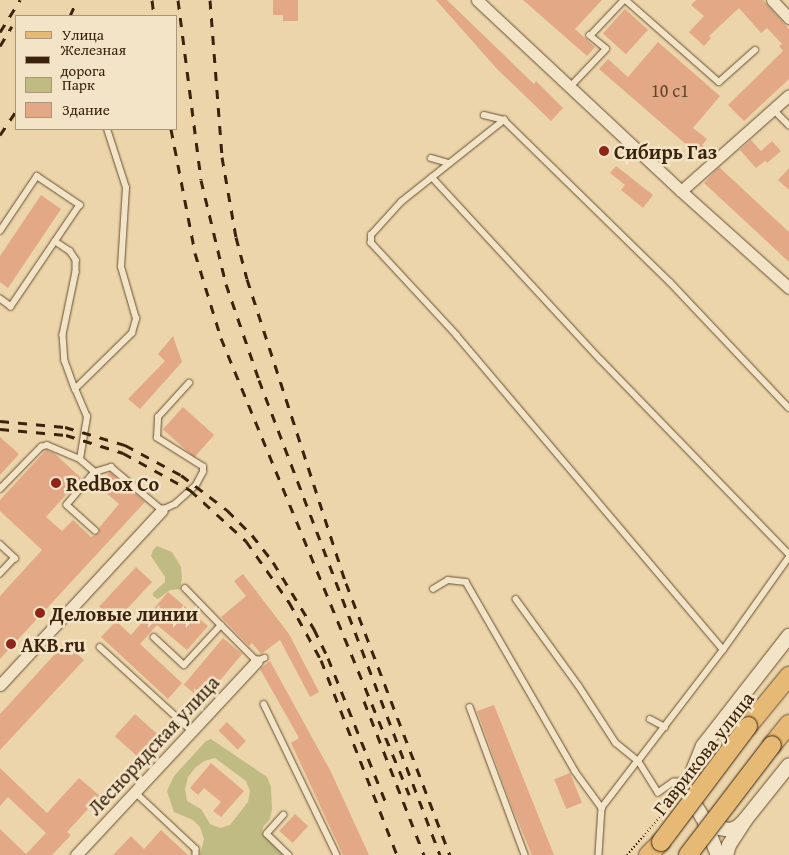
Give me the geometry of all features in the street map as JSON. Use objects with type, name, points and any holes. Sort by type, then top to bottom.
[{"type":"main road","name":"Гаврикова улица","points":[[653,851],[748,726],[789,676]]},
{"type":"main road","points":[[688,855],[789,724]]},
{"type":"street","points":[[477,0],[681,191],[789,288]]},
{"type":"street","points":[[772,0],[789,18]]},
{"type":"street","points":[[681,191],[789,95]]},
{"type":"street","points":[[0,685],[162,510]]},
{"type":"street","points":[[789,636],[703,746],[694,766],[690,781],[693,802],[703,818],[719,855],[729,845],[745,820],[789,765]]},
{"type":"street","name":"Леснорядская улица","points":[[76,855],[260,659]]},
{"type":"street","points":[[703,818],[720,828],[730,830],[738,827],[745,820]]},
{"type":"lane","points":[[570,87],[606,49],[590,36],[625,0],[719,82],[754,50]]},
{"type":"lane","points":[[773,109],[789,125]]},
{"type":"lane","points":[[484,115],[504,120],[670,282],[789,408]]},
{"type":"lane","points":[[504,120],[401,202],[384,218],[371,235],[371,243],[457,336],[723,650]]},
{"type":"lane","points":[[75,389],[132,333],[136,319],[121,267],[126,188],[107,130]]},
{"type":"lane","points":[[431,158],[449,164]]},
{"type":"lane","points":[[0,232],[37,176],[80,205],[11,307],[0,299]]},
{"type":"lane","points":[[432,177],[602,360],[789,556],[723,650],[602,808],[599,855]]},
{"type":"lane","points":[[55,241],[70,251],[76,260],[76,272],[63,335],[66,361],[87,418],[80,459]]},
{"type":"lane","points":[[95,530],[67,505],[95,472],[111,467],[162,510],[175,504],[196,484],[203,472],[203,467],[157,438],[158,418],[188,383]]},
{"type":"lane","points":[[0,489],[41,447],[47,445],[58,448],[80,459],[95,472]]},
{"type":"lane","points":[[0,544],[15,558],[0,574]]},
{"type":"lane","points":[[433,589],[448,580],[466,582],[575,770],[602,808]]},
{"type":"lane","points":[[185,588],[260,659]]},
{"type":"lane","points":[[516,599],[579,686],[616,744],[638,761],[658,792],[674,782],[690,781]]},
{"type":"lane","points":[[154,637],[184,665],[222,625]]},
{"type":"lane","points":[[100,647],[192,731]]},
{"type":"lane","points":[[264,704],[337,855]]},
{"type":"lane","points":[[470,707],[525,855]]},
{"type":"lane","points":[[650,720],[664,727]]},
{"type":"lane","points":[[135,792],[196,849],[196,855]]},
{"type":"lane","points":[[284,815],[267,834],[289,855]]},
{"type":"green space","points":[[157,546],[172,552],[181,567],[182,578],[180,589],[170,590],[158,599],[153,596],[153,593],[165,582],[165,577],[151,556]]},
{"type":"green space","points":[[211,739],[267,777],[271,787],[272,809],[270,819],[263,827],[262,832],[284,855],[200,855],[204,839],[200,827],[193,820],[174,812],[167,791],[174,776],[206,741]],"holes":[[[215,758],[246,781],[250,791],[248,802],[230,825],[220,828],[210,824],[201,809],[187,801],[185,789],[188,777],[204,761]]]},
{"type":"building","points":[[273,0],[298,0],[298,21],[283,21],[283,15],[273,15]]},
{"type":"building","points":[[436,0],[447,0],[534,84],[536,81],[563,108],[551,121],[497,69]]},
{"type":"building","points":[[523,0],[602,0],[575,29],[595,47],[587,56]]},
{"type":"building","points":[[696,0],[763,0],[789,29],[789,79],[744,121],[728,105],[783,51],[779,46],[782,44],[767,28],[761,33],[739,8],[709,36],[711,38],[704,46],[689,32],[704,16],[691,5]]},
{"type":"building","points":[[625,9],[648,30],[626,54],[603,34]]},
{"type":"building","points":[[658,42],[720,96],[693,128],[707,139],[702,145],[710,152],[703,159],[599,69],[608,59],[628,77]]},
{"type":"building","points":[[751,140],[761,151],[772,141],[781,151],[767,163],[765,161],[756,168],[740,150]]},
{"type":"building","points":[[616,166],[653,195],[643,208],[621,190],[625,185],[610,173]]},
{"type":"building","points":[[719,167],[789,232],[789,262],[704,183]]},
{"type":"building","points":[[789,168],[789,190],[778,180]]},
{"type":"building","points":[[41,195],[61,209],[8,288],[0,282],[0,256]]},
{"type":"building","points":[[173,336],[182,362],[140,409],[128,399],[165,361],[158,354]]},
{"type":"building","points":[[183,407],[214,435],[194,457],[163,429]]},
{"type":"building","points":[[0,437],[19,454],[0,475]]},
{"type":"building","points":[[46,450],[54,453],[81,478],[46,517],[62,531],[73,520],[91,537],[99,533],[99,528],[119,504],[98,486],[110,472],[145,502],[0,659],[0,596],[42,550],[0,511],[0,500]]},
{"type":"building","points":[[136,567],[152,582],[115,621],[99,606]]},
{"type":"building","points":[[243,574],[289,634],[319,692],[310,697],[280,640],[261,654],[252,643],[249,646],[221,617],[246,596],[234,581]]},
{"type":"building","points":[[168,592],[208,626],[187,650],[157,625],[140,644],[182,683],[168,699],[101,637],[116,621],[131,635]]},
{"type":"building","points":[[223,638],[242,654],[203,701],[184,685]]},
{"type":"building","points":[[65,643],[84,660],[0,750],[0,714]]},
{"type":"building","points":[[270,661],[331,772],[369,855],[343,855],[291,743],[299,738],[260,669]]},
{"type":"building","points":[[494,705],[554,855],[532,855],[512,807],[477,711]]},
{"type":"building","points":[[135,714],[157,734],[137,756],[115,736]]},
{"type":"building","points":[[227,722],[246,741],[238,750],[219,730]]},
{"type":"building","points":[[211,763],[244,791],[221,817],[213,811],[221,802],[204,788],[198,795],[190,788]]},
{"type":"building","points":[[0,768],[47,813],[79,778],[100,796],[67,832],[71,835],[52,855],[0,855],[0,829],[26,854],[46,833],[8,797],[0,806]]},
{"type":"building","points":[[570,773],[582,803],[566,809],[554,779]]},
{"type":"building","points":[[295,814],[308,826],[292,843],[279,831]]},
{"type":"building","points":[[161,830],[188,855],[113,855],[131,836],[144,849]]},
{"type":"railway","points":[[0,32],[20,0]]},
{"type":"railway","points":[[70,15],[77,0]]},
{"type":"railway","points":[[152,0],[154,15]]},
{"type":"railway","points":[[178,0],[201,180],[226,284],[259,380],[440,855]]},
{"type":"railway","points":[[210,0],[222,157],[236,237],[247,279],[346,583],[450,855]]},
{"type":"railway","points":[[0,46],[12,26]]},
{"type":"railway","points":[[0,135],[15,112]]},
{"type":"railway","points":[[171,130],[195,253],[221,338],[409,795]]},
{"type":"railway","points":[[0,421],[65,427],[125,445],[181,475],[227,510],[252,535],[273,562],[314,629],[328,658],[386,803]]},
{"type":"railway","points":[[0,429],[66,435],[123,453],[190,490],[246,541],[289,602],[321,660],[397,855]]},
{"type":"railway","points":[[364,701],[424,855]]},
{"type":"place","name":"Сибирь Газ","points":[[604,151]]},
{"type":"place","name":"RedBox Co","points":[[56,483]]},
{"type":"place","name":"Деловые линии","points":[[40,613]]},
{"type":"place","name":"AKB.ru","points":[[11,644]]}]
